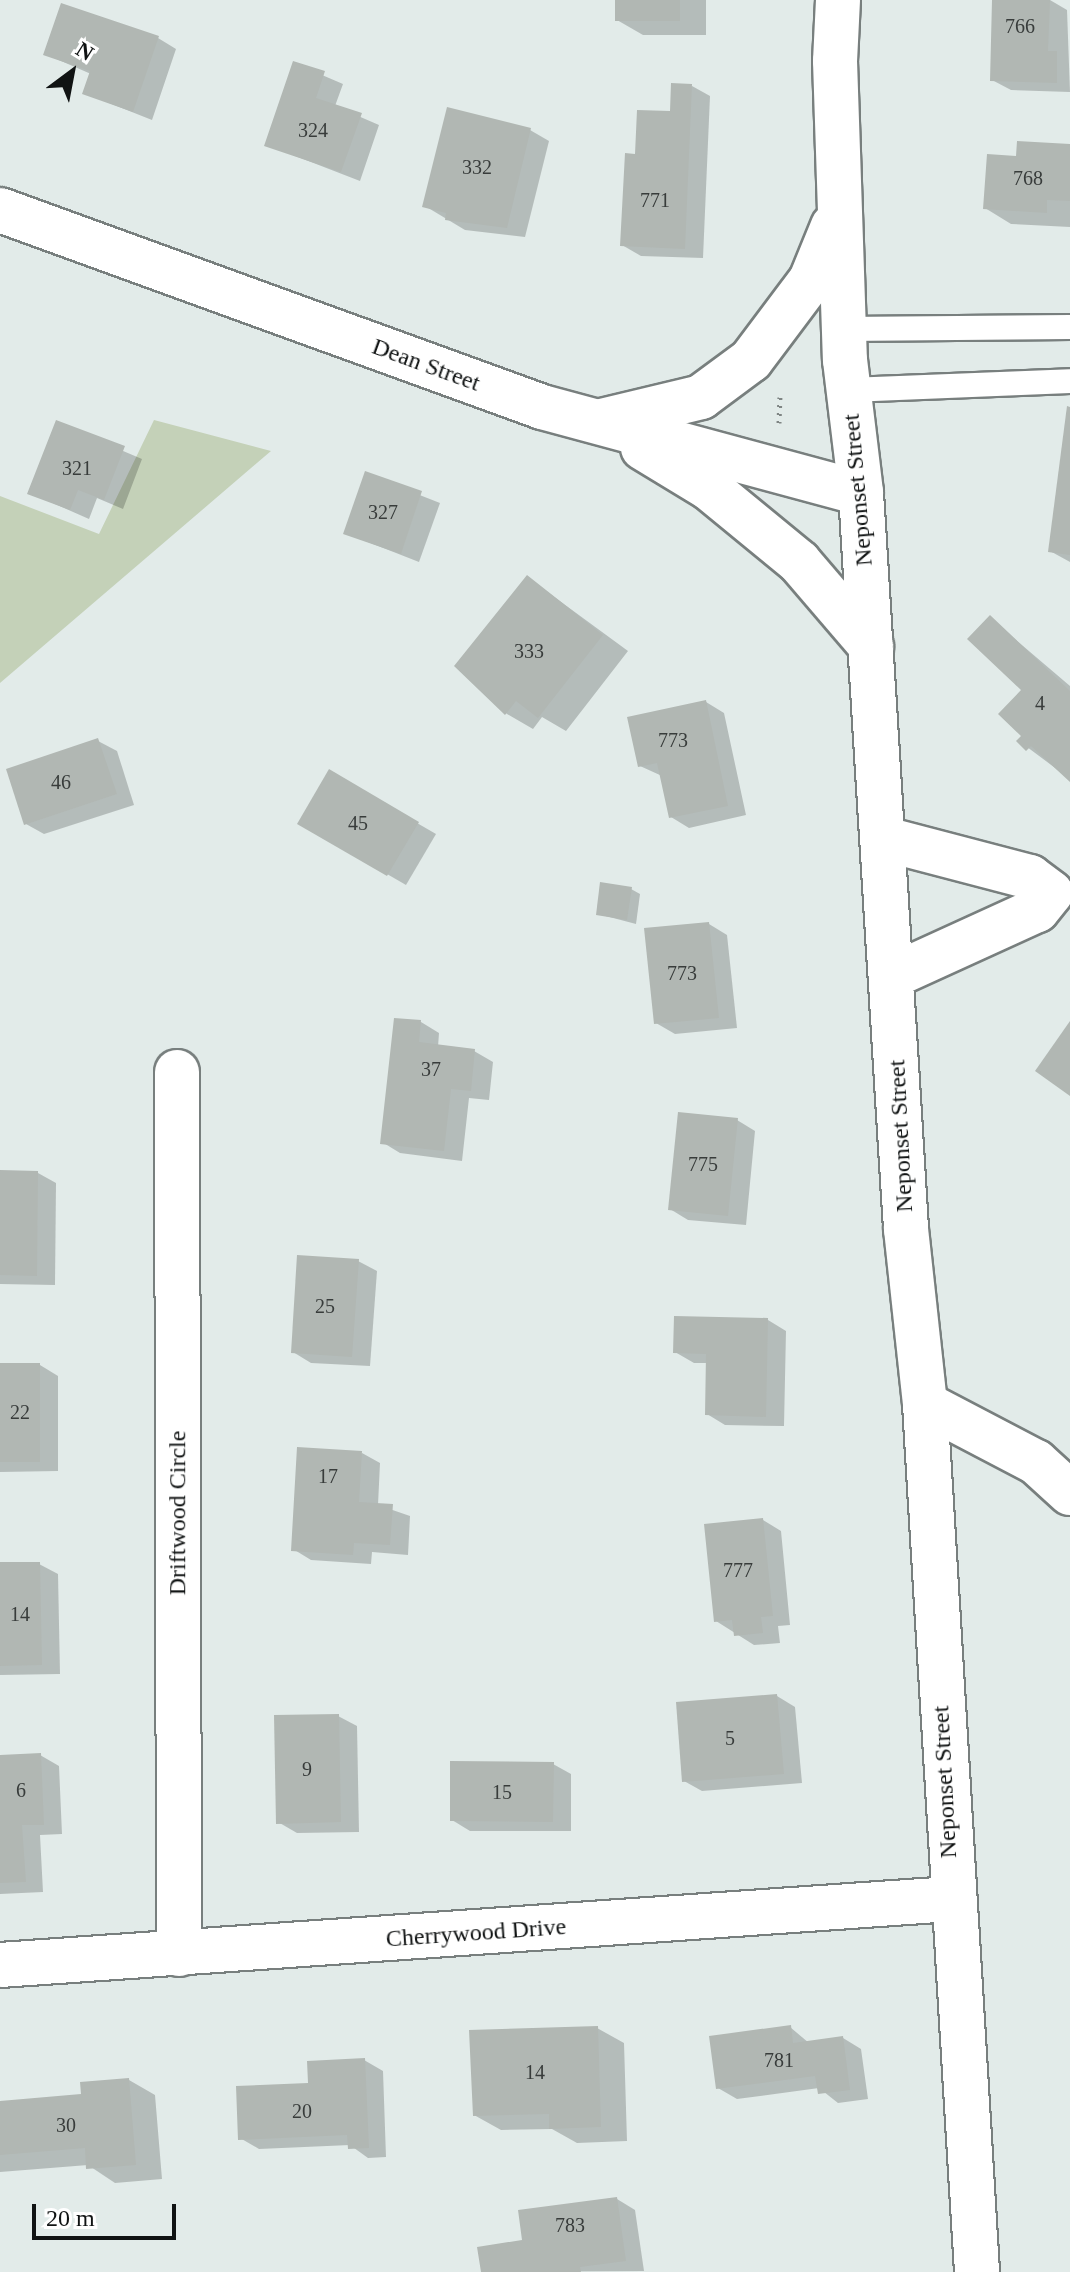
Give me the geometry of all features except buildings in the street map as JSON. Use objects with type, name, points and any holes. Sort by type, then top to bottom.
[{"type":"main road","name":"Neponset Street","points":[[838,0],[844,329],[861,493],[885,839],[906,1229],[925,1404],[951,1899],[977,2272]]},
{"type":"main road","points":[[600,422],[701,397],[751,360],[811,280],[840,209]]},
{"type":"main road","name":"Dean Street","points":[[0,210],[542,407],[861,493]]},
{"type":"main road","points":[[600,422],[709,488],[799,562],[871,646]]},
{"type":"main road","points":[[885,839],[1030,877],[1060,893],[1037,910],[892,976]]},
{"type":"main road","name":"Driftwood Circle","points":[[177,1072],[179,1954]]},
{"type":"main road","points":[[925,1404],[1036,1462],[1070,1493]]},
{"type":"main road","name":"Cherrywood Drive","points":[[0,1965],[951,1899]]},
{"type":"lane","points":[[844,329],[1070,327]]},
{"type":"lane","points":[[849,390],[1070,381]]},
{"type":"green space","points":[[154,420],[271,451],[0,683],[0,496],[99,534]]}]
